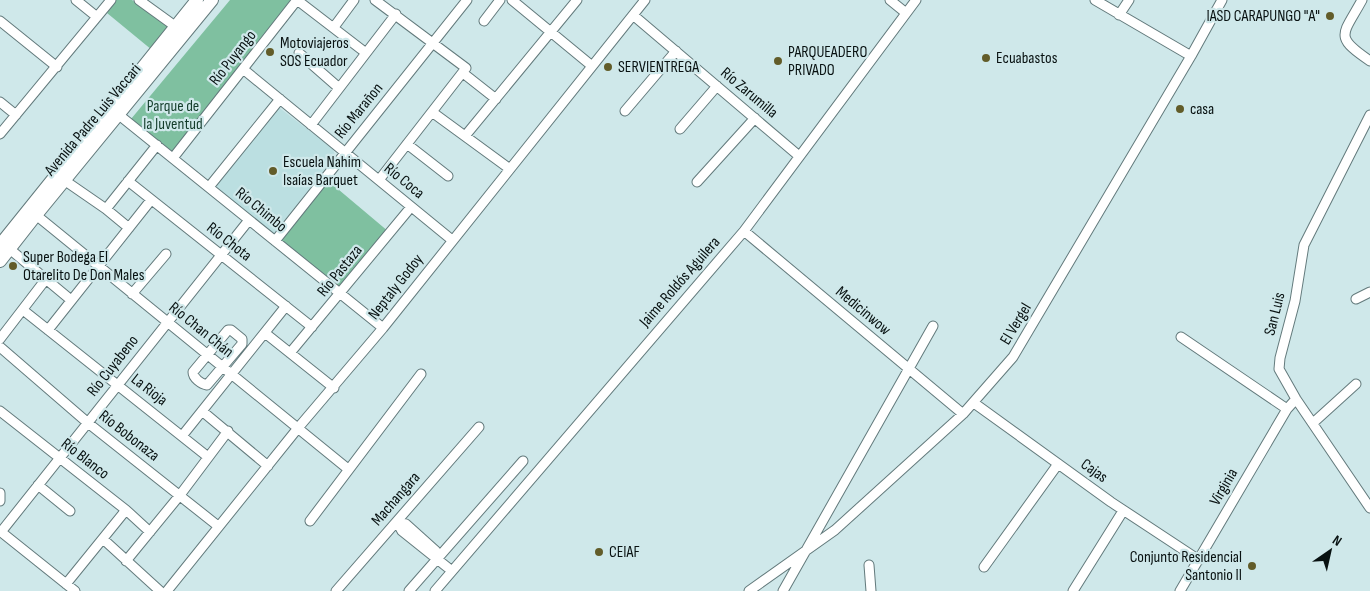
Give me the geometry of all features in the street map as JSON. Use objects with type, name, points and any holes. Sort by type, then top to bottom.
[{"type":"main road","name":"Avenida Padre Luis Vaccari","points":[[4,246],[36,215],[120,114],[180,30],[197,0]]},
{"type":"main road","name":"Avenida Padre Luis Vaccari","points":[[0,261],[4,246],[180,30],[212,0]]},
{"type":"street","points":[[76,0],[97,17]]},
{"type":"street","points":[[0,134],[111,0]]},
{"type":"street","points":[[139,0],[180,30]]},
{"type":"street","points":[[297,0],[366,53]]},
{"type":"street","name":"Río Puyango","points":[[173,158],[297,0]]},
{"type":"street","points":[[334,27],[354,0]]},
{"type":"street","points":[[375,0],[434,43],[496,99]]},
{"type":"street","name":"Río Marañon","points":[[275,241],[434,43],[466,0]]},
{"type":"street","points":[[484,21],[500,0]]},
{"type":"street","points":[[512,0],[592,66]]},
{"type":"street","points":[[465,136],[577,0]]},
{"type":"street","name":"Neptaly Godoy","points":[[167,591],[298,428],[334,388],[383,328],[645,0]]},
{"type":"street","points":[[890,0],[906,13]]},
{"type":"street","name":"Jaime Roldós Aguilera","points":[[435,591],[744,231],[916,0]]},
{"type":"street","points":[[1095,0],[1190,56]]},
{"type":"street","points":[[1120,15],[1129,0]]},
{"type":"street","name":"El Vergel","points":[[749,591],[836,530],[963,414],[1013,357],[1222,0]]},
{"type":"street","points":[[1362,0],[1344,33],[1346,42],[1370,61]]},
{"type":"street","points":[[311,124],[396,14]]},
{"type":"street","name":"Río Zarumilla","points":[[633,15],[799,156]]},
{"type":"street","points":[[0,21],[57,67]]},
{"type":"street","points":[[626,111],[676,51]]},
{"type":"street","points":[[299,53],[339,88]]},
{"type":"street","name":"Río Coca","points":[[243,69],[452,240]]},
{"type":"street","points":[[379,180],[464,71]]},
{"type":"street","points":[[680,129],[717,86]]},
{"type":"street","points":[[209,187],[280,99]]},
{"type":"street","points":[[0,102],[16,115]]},
{"type":"street","points":[[432,112],[510,169]]},
{"type":"street","name":"Río Chimbo","points":[[120,114],[383,328]]},
{"type":"street","name":"San Luis","points":[[1370,115],[1304,245],[1295,301],[1280,358],[1279,369],[1296,399],[1370,508]]},
{"type":"street","points":[[697,182],[755,118]]},
{"type":"street","points":[[407,144],[448,176]]},
{"type":"street","points":[[106,209],[157,145]]},
{"type":"street","points":[[64,180],[106,209],[129,228]]},
{"type":"street","name":"Río Chota","points":[[128,181],[312,327]]},
{"type":"street","points":[[48,330],[151,200]]},
{"type":"street","name":"Río Pastaza","points":[[290,353],[341,294],[411,206]]},
{"type":"street","name":"Río Chan Chán","points":[[36,215],[348,469]]},
{"type":"street","name":"Río Cuyabeno","points":[[0,531],[249,220]]},
{"type":"street","name":"Medicinwow","points":[[744,231],[963,414]]},
{"type":"street","points":[[4,246],[71,300]]},
{"type":"street","points":[[132,294],[166,254]]},
{"type":"street","points":[[0,339],[46,279]]},
{"type":"street","points":[[1356,299],[1370,292]]},
{"type":"street","points":[[182,436],[286,306]]},
{"type":"street","name":"La Rioja","points":[[23,310],[208,457]]},
{"type":"street","points":[[782,591],[933,326]]},
{"type":"street","points":[[228,330],[231,330],[242,339],[242,344],[207,385],[194,376],[193,372],[207,354],[228,330]]},
{"type":"street","points":[[264,333],[334,388]]},
{"type":"street","points":[[1181,337],[1287,410]]},
{"type":"street","name":"Río Bobonaza","points":[[0,347],[88,422],[218,526]]},
{"type":"street","points":[[310,520],[421,374]]},
{"type":"street","points":[[1313,424],[1356,384]]},
{"type":"street","name":"Virginia","points":[[1180,591],[1287,410],[1296,399]]},
{"type":"street","name":"Cajas","points":[[974,403],[1123,511],[1199,560]]},
{"type":"street","name":"Río Blanco","points":[[0,411],[126,510],[150,532]]},
{"type":"street","points":[[202,411],[268,466]]},
{"type":"street","name":"Machangara","points":[[336,591],[479,427]]},
{"type":"street","points":[[126,560],[180,495],[228,431]]},
{"type":"street","points":[[409,591],[523,461]]},
{"type":"street","points":[[984,567],[1058,464]]},
{"type":"street","points":[[38,485],[70,511]]},
{"type":"street","points":[[0,494],[0,500]]},
{"type":"street","points":[[66,584],[126,510]]},
{"type":"street","points":[[1073,591],[1123,511]]},
{"type":"street","points":[[397,522],[402,531],[452,571]]},
{"type":"street","points":[[0,531],[75,591]]},
{"type":"street","points":[[103,539],[160,591]]},
{"type":"street","points":[[778,591],[790,562]]},
{"type":"street","points":[[869,565],[871,591]]},
{"type":"shaded area","name":"Escuela Nahim Isaías Barquet","points":[[277,106],[333,149],[335,156],[272,236],[211,187]]},
{"type":"green space","points":[[116,0],[132,0],[170,27],[152,50],[107,13]]},
{"type":"green space","name":"Parque de la Juventud","points":[[230,0],[299,0],[179,157],[131,119]]},
{"type":"green space","points":[[326,179],[389,232],[341,291],[279,242]]},
{"type":"place","name":"IASD CARAPUNGO \"A\"","points":[[1330,16]]},
{"type":"place","name":"Motoviajeros SOS Ecuador","points":[[270,52]]},
{"type":"place","name":"Ecuabastos","points":[[986,58]]},
{"type":"place","name":"PARQUEADERO PRIVADO","points":[[778,61]]},
{"type":"place","name":"SERVIENTREGA","points":[[608,67]]},
{"type":"place","name":"casa","points":[[1180,109]]},
{"type":"place","name":"Escuela Nahim Isaías Barquet","points":[[273,171]]},
{"type":"place","name":"Super Bodega El Otarelito De Don Males","points":[[13,266]]},
{"type":"place","name":"CEIAF","points":[[599,552]]},
{"type":"place","name":"Conjunto Residencial Santonio II","points":[[1252,566]]}]
